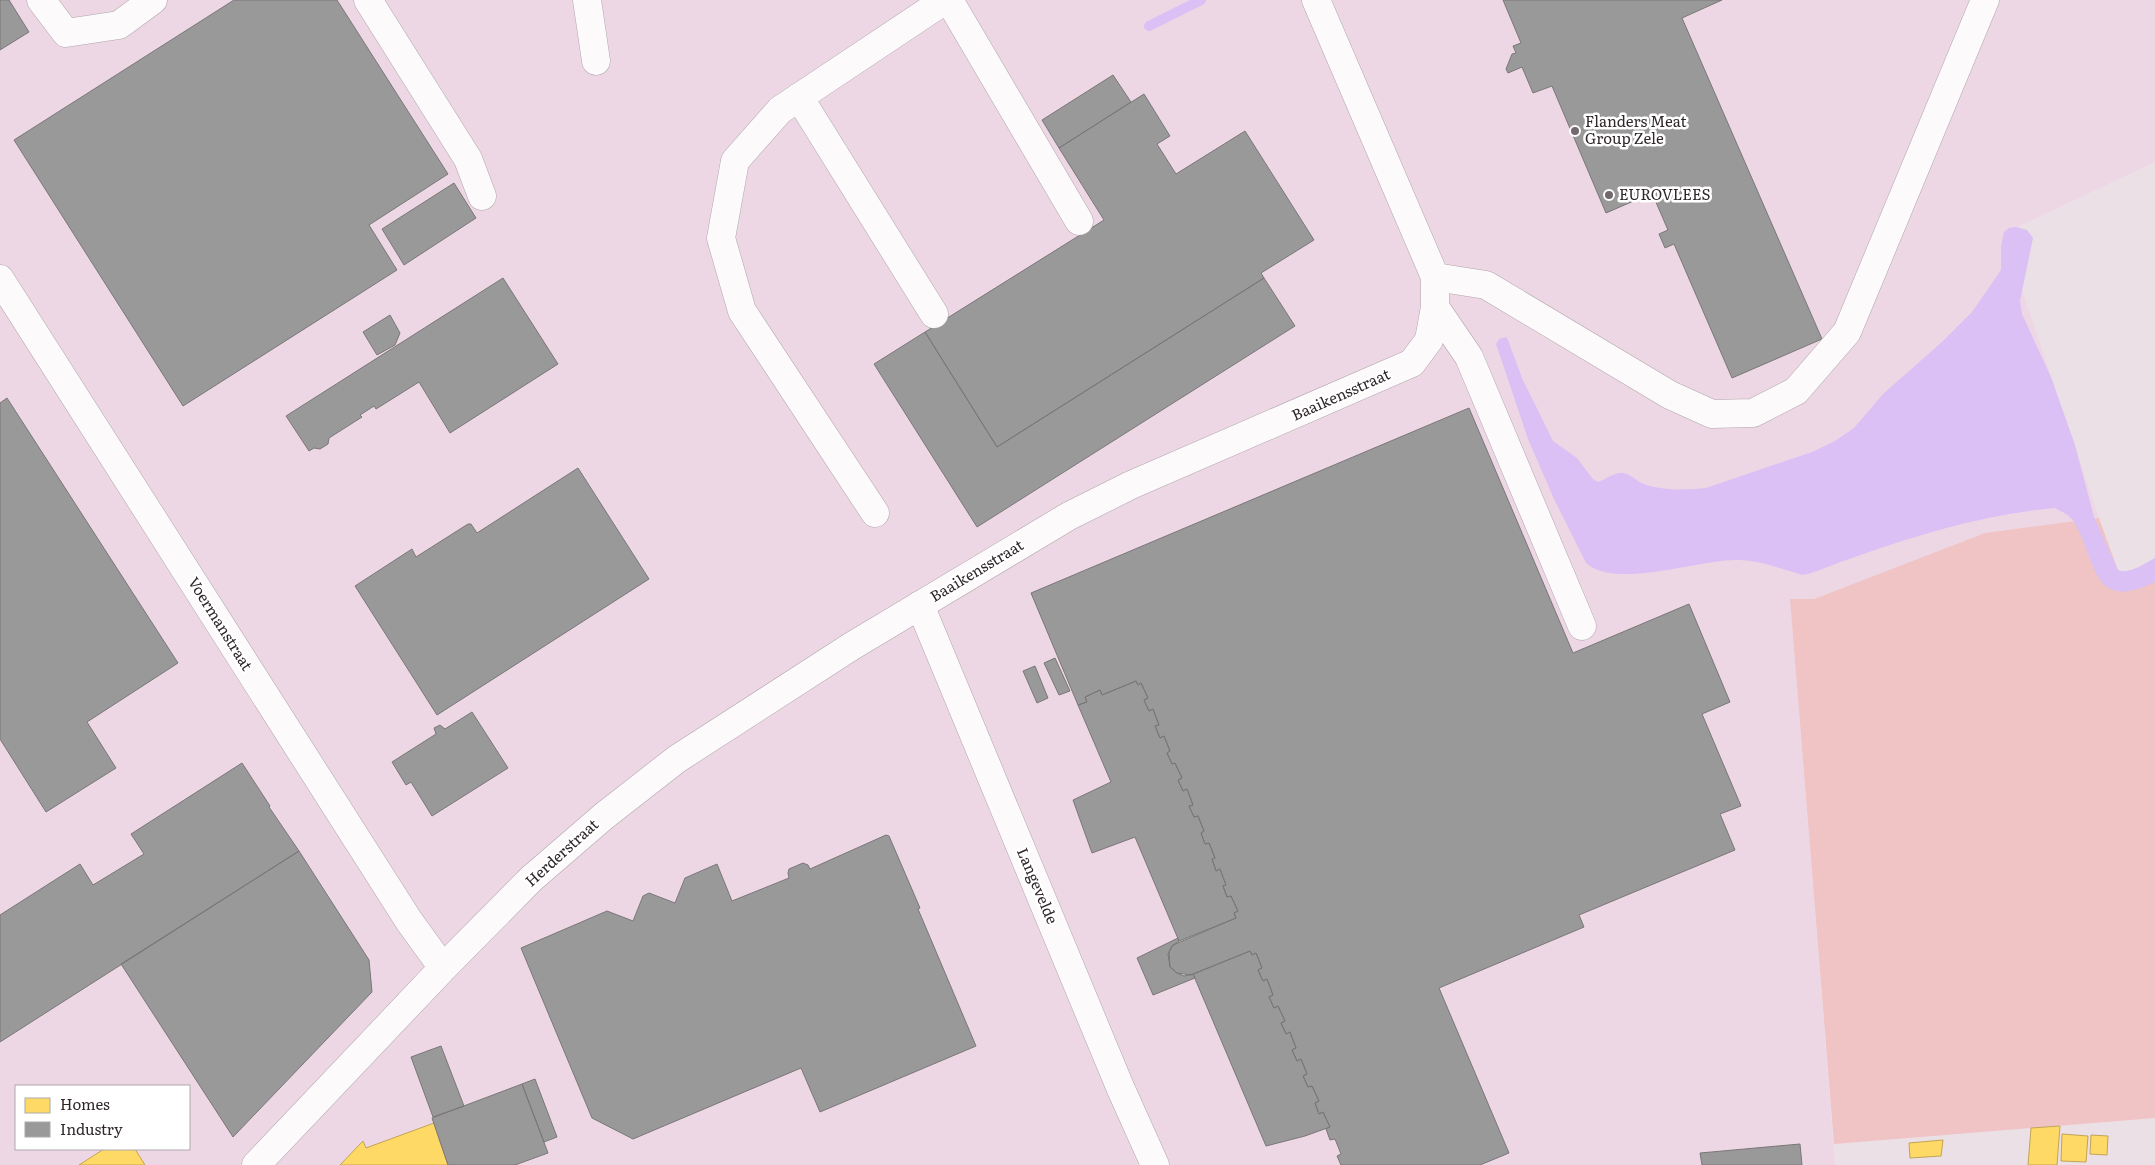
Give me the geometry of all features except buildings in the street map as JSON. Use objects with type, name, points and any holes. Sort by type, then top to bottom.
[{"type":"street","points":[[41,0],[66,33],[119,25],[153,0]]},
{"type":"street","points":[[368,0],[468,159],[482,196]]},
{"type":"street","points":[[587,0],[596,61]]},
{"type":"street","points":[[875,513],[742,311],[721,238],[735,160],[780,110],[947,0],[1078,221]]},
{"type":"street","name":"Baaikensstraat","points":[[920,606],[1069,516],[1131,485],[1412,363],[1429,340],[1434,306],[1435,277],[1316,0]]},
{"type":"street","points":[[1435,277],[1486,285],[1670,395],[1712,414],[1753,413],[1796,391],[1847,332],[1985,0]]},
{"type":"street","points":[[799,98],[934,314]]},
{"type":"street","name":"Voermanstraat","points":[[0,279],[409,921],[443,968]]},
{"type":"street","points":[[1434,306],[1469,357],[1582,626]]},
{"type":"street","name":"Herderstraat","points":[[256,1165],[443,968],[531,879],[604,816],[677,759],[852,646],[920,606]]},
{"type":"street","name":"Langevelde","points":[[920,606],[1120,1087],[1155,1165]]},
{"type":"shaded area","points":[[0,0],[2155,0],[2155,162],[2003,234],[2099,518],[1985,533],[1814,599],[1790,599],[1835,1165],[0,1165]]},
{"type":"shaded area","points":[[2016,227],[2027,230],[2033,238],[2020,301],[2022,314],[2051,377],[2075,445],[2094,517],[2118,570],[2132,570],[2155,558],[2155,582],[2134,590],[2118,591],[2107,587],[2099,579],[2074,522],[2055,508],[2004,515],[1954,526],[1904,540],[1802,575],[1746,560],[1722,561],[1637,574],[1617,574],[1599,571],[1586,563],[1554,499],[1528,439],[1496,344],[1499,339],[1506,337],[1508,340],[1522,378],[1553,441],[1577,458],[1593,479],[1598,482],[1613,475],[1623,473],[1644,484],[1659,488],[1706,488],[1812,452],[1835,441],[1854,428],[1883,394],[1943,341],[1972,312],[2001,270],[2001,246],[2004,232],[2009,228]]},
{"type":"shaded area","points":[[2099,518],[2120,576],[2155,574],[2155,1118],[1834,1144],[1790,599],[1814,599],[1985,533]]},
{"type":"waterway","points":[[1149,26],[1201,0]]},
{"type":"place","name":"Flanders Meat Group Zele","points":[[1575,131]]},
{"type":"place","name":"EUROVLEES","points":[[1609,195]]}]
